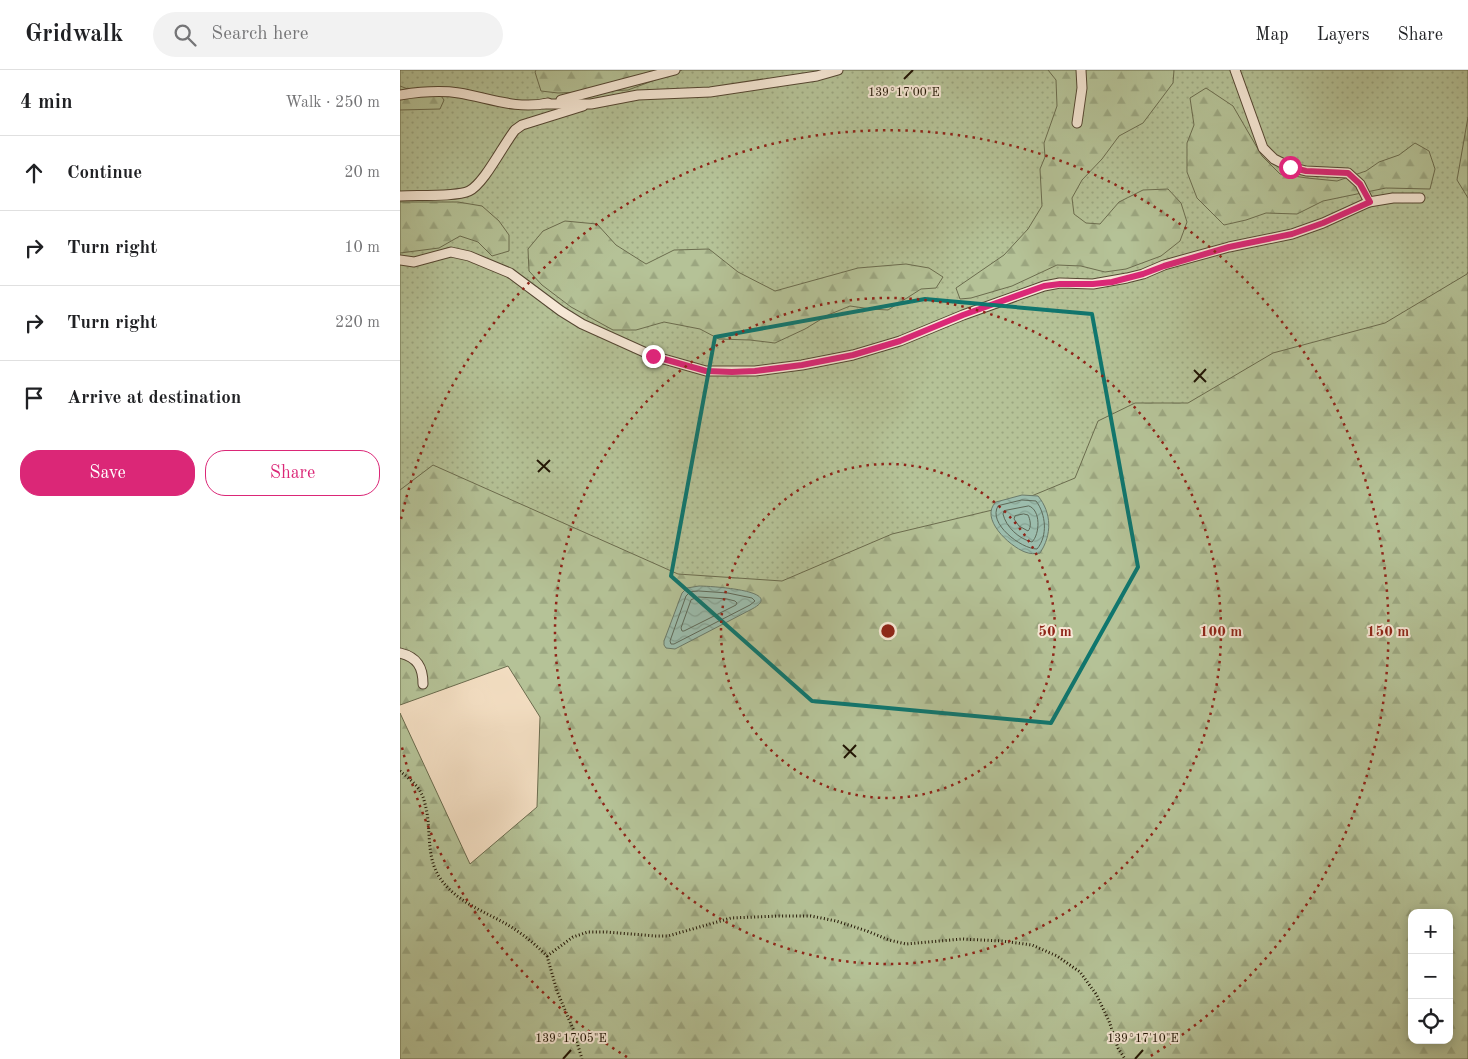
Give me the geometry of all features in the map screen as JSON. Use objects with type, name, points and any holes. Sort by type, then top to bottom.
[{"type":"lane","points":[[544,104],[675,70]]},
{"type":"lane","points":[[400,196],[460,194],[470,191],[482,180],[514,130],[522,125],[591,104],[638,95],[710,92],[817,76],[838,70]]},
{"type":"lane","points":[[1077,123],[1082,88],[1082,70]]},
{"type":"lane","points":[[1235,70],[1263,148],[1274,159],[1290,167],[1306,171],[1348,173],[1360,184],[1370,202]]},
{"type":"lane","points":[[400,95],[429,91],[458,93],[516,105],[591,104]]},
{"type":"lane","points":[[400,260],[414,262],[451,252],[469,256],[510,273],[561,311],[582,324],[653,356],[706,371],[755,371],[802,365],[853,355],[900,341],[963,315],[1044,286],[1112,282],[1220,249],[1292,234],[1323,223],[1370,202],[1393,198],[1420,198]]},
{"type":"lane","points":[[400,653],[412,657],[421,667],[423,684]]},
{"type":"path","points":[[400,771],[422,793],[430,831],[430,853],[435,869],[442,880],[468,905],[508,925],[528,938],[548,956],[556,992],[573,1029],[582,1059]]},
{"type":"path","points":[[548,956],[573,937],[588,932],[668,936],[731,918],[779,916],[811,916],[836,921],[889,940],[906,944],[962,939],[1032,945],[1058,956],[1080,972],[1099,1000],[1109,1020],[1118,1048],[1125,1059]]},
{"type":"highlighted area","points":[[925,299],[1092,314],[1138,567],[1051,723],[812,701],[671,576],[715,337]]},
{"type":"green space","points":[[400,70],[1468,70],[1468,326],[1079,571],[734,630],[400,517]]},
{"type":"green space","points":[[536,70],[682,70],[628,90],[558,93],[541,91]]},
{"type":"green space","points":[[1048,70],[1174,70],[1173,83],[1143,123],[1119,136],[1102,159],[1082,180],[1072,198],[1074,214],[1086,223],[1100,224],[1119,202],[1143,190],[1168,189],[1181,203],[1187,222],[1180,241],[1161,256],[1126,269],[1105,272],[1081,266],[1057,265],[1012,286],[971,298],[960,299],[956,288],[1004,255],[1028,229],[1042,206],[1040,169],[1045,157],[1044,143],[1057,106],[1056,80]]},
{"type":"green space","points":[[400,86],[413,91],[436,89],[444,100],[440,109],[400,110]]},
{"type":"green space","points":[[1206,88],[1233,106],[1262,156],[1280,174],[1337,181],[1366,171],[1379,162],[1399,155],[1415,143],[1429,151],[1435,169],[1430,189],[1386,188],[1323,201],[1297,214],[1266,213],[1224,225],[1197,198],[1187,172],[1187,143],[1194,125],[1190,98]]},
{"type":"green space","points":[[1468,117],[1468,198],[1457,180]]},
{"type":"green space","points":[[400,202],[458,202],[482,206],[499,221],[509,235],[509,251],[492,256],[478,242],[460,236],[439,248],[400,253]]},
{"type":"green space","points":[[565,221],[597,224],[616,245],[646,264],[674,250],[709,249],[738,272],[775,291],[858,268],[906,264],[929,268],[943,277],[936,288],[921,289],[888,310],[850,306],[828,315],[805,329],[775,343],[719,339],[700,329],[664,322],[636,330],[613,330],[571,307],[542,285],[529,271],[528,249],[543,231]]},
{"type":"green space","points":[[1468,272],[1468,1059],[400,1059],[400,713],[470,864],[537,807],[540,717],[508,666],[400,705],[400,490],[433,465],[678,574],[782,581],[892,534],[1005,507],[1075,478],[1098,421],[1135,403],[1188,403],[1273,353],[1385,323]]},
{"type":"water","points":[[1022,495],[1038,496],[1046,510],[1049,524],[1048,532],[1047,539],[1040,553],[1032,554],[1018,549],[1004,538],[993,523],[991,516],[992,508],[996,502]]},
{"type":"water","points":[[699,586],[729,588],[753,593],[760,597],[760,603],[675,649],[666,648],[664,641],[682,593],[687,588]]},
{"type":"route","points":[[653,356],[706,371],[732,372],[802,365],[853,355],[900,341],[963,315],[1044,286],[1112,282],[1229,247],[1292,234],[1323,223],[1370,202],[1355,177],[1348,173],[1306,171],[1290,167]]}]
